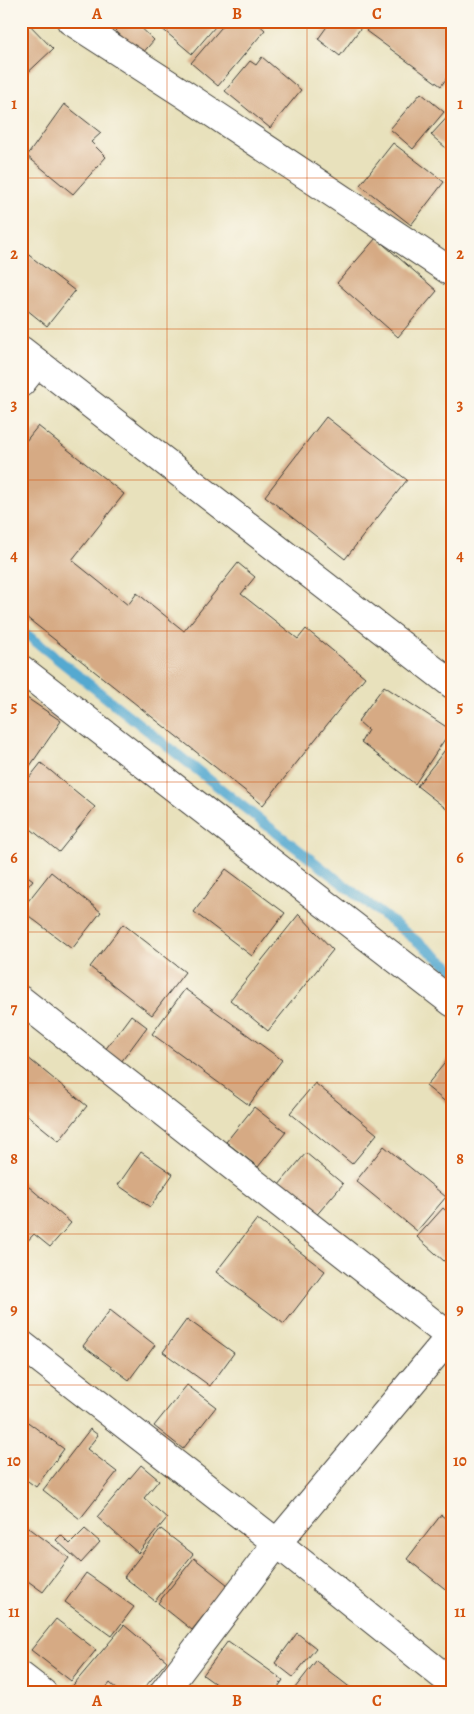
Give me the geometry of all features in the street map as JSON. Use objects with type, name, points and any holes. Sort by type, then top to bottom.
[{"type":"street","points":[[71,21],[453,273]]},
{"type":"street","points":[[26,366],[453,685]]},
{"type":"street","points":[[21,669],[453,1003]]},
{"type":"street","points":[[21,1000],[452,1336],[277,1543],[163,1693]]},
{"type":"street","points":[[21,1344],[277,1543],[453,1684]]},
{"type":"street","points":[[21,1676],[43,1693]]},
{"type":"building","points":[[21,21],[26,21],[53,49],[21,79]]},
{"type":"building","points":[[123,21],[134,21],[154,40],[141,55],[115,30]]},
{"type":"building","points":[[165,21],[220,21],[192,54],[160,27]]},
{"type":"building","points":[[227,21],[255,21],[265,30],[218,86],[191,63]]},
{"type":"building","points":[[331,21],[366,21],[340,56],[318,39]]},
{"type":"building","points":[[374,21],[453,21],[453,69],[441,86],[366,31]]},
{"type":"building","points":[[262,57],[301,90],[270,128],[225,91],[250,61],[256,65]]},
{"type":"building","points":[[421,93],[444,112],[413,149],[390,129]]},
{"type":"building","points":[[64,104],[101,133],[91,142],[106,157],[73,194],[27,156]]},
{"type":"building","points":[[453,111],[453,154],[431,135]]},
{"type":"building","points":[[393,143],[444,182],[411,225],[360,185]]},
{"type":"building","points":[[376,238],[437,291],[398,337],[337,283]]},
{"type":"building","points":[[21,249],[75,291],[47,326],[21,305]]},
{"type":"building","points":[[326,417],[407,480],[345,559],[265,496]]},
{"type":"building","points":[[38,426],[124,494],[72,560],[128,605],[137,593],[184,631],[238,563],[255,577],[241,594],[298,639],[306,629],[365,677],[263,805],[21,613],[21,447]]},
{"type":"building","points":[[384,686],[451,730],[415,784],[361,742],[368,730],[358,721]]},
{"type":"building","points":[[21,694],[61,721],[21,779]]},
{"type":"building","points":[[448,746],[453,749],[453,814],[417,786]]},
{"type":"building","points":[[41,763],[95,807],[59,852],[21,821],[21,788]]},
{"type":"building","points":[[226,869],[285,913],[252,956],[194,912]]},
{"type":"building","points":[[21,871],[33,880],[21,895]]},
{"type":"building","points":[[51,872],[101,912],[72,949],[21,910]]},
{"type":"building","points":[[299,914],[333,950],[268,1031],[230,1000]]},
{"type":"building","points":[[123,924],[185,972],[152,1015],[90,967]]},
{"type":"building","points":[[185,989],[282,1060],[249,1105],[152,1034]]},
{"type":"building","points":[[131,1015],[147,1027],[121,1062],[105,1050]]},
{"type":"building","points":[[22,1053],[87,1106],[59,1141],[21,1110]]},
{"type":"building","points":[[453,1053],[453,1108],[426,1086]]},
{"type":"building","points":[[315,1083],[377,1134],[352,1164],[290,1113]]},
{"type":"building","points":[[254,1107],[286,1132],[258,1167],[226,1142]]},
{"type":"building","points":[[384,1146],[446,1197],[417,1231],[356,1181]]},
{"type":"building","points":[[141,1152],[173,1174],[150,1207],[118,1185]]},
{"type":"building","points":[[306,1153],[343,1184],[314,1218],[278,1186]]},
{"type":"building","points":[[21,1180],[71,1223],[50,1247],[34,1234],[21,1248]]},
{"type":"building","points":[[443,1208],[453,1217],[453,1269],[417,1237]]},
{"type":"building","points":[[257,1219],[325,1271],[284,1324],[216,1272]]},
{"type":"building","points":[[110,1310],[155,1345],[129,1380],[83,1346]]},
{"type":"building","points":[[187,1319],[234,1353],[210,1386],[163,1352]]},
{"type":"building","points":[[187,1385],[216,1407],[183,1449],[154,1426]]},
{"type":"building","points":[[21,1417],[64,1449],[36,1487],[21,1476]]},
{"type":"building","points":[[90,1429],[98,1435],[87,1449],[117,1472],[80,1519],[43,1490]]},
{"type":"building","points":[[141,1465],[159,1480],[144,1498],[167,1518],[138,1553],[97,1517]]},
{"type":"building","points":[[441,1515],[453,1524],[453,1595],[407,1559]]},
{"type":"building","points":[[28,1527],[69,1558],[43,1592],[21,1576],[21,1536]]},
{"type":"building","points":[[85,1529],[100,1542],[81,1563],[56,1540],[61,1535],[70,1544]]},
{"type":"building","points":[[161,1529],[193,1554],[155,1601],[124,1577]]},
{"type":"building","points":[[194,1558],[228,1585],[192,1630],[158,1603]]},
{"type":"building","points":[[86,1573],[134,1607],[112,1636],[65,1602]]},
{"type":"building","points":[[56,1619],[96,1650],[71,1681],[31,1650]]},
{"type":"building","points":[[124,1625],[167,1661],[140,1693],[121,1693],[110,1683],[102,1693],[73,1693],[69,1690]]},
{"type":"building","points":[[297,1633],[316,1648],[293,1677],[275,1663]]},
{"type":"building","points":[[228,1641],[283,1680],[274,1693],[228,1693],[203,1675]]},
{"type":"building","points":[[316,1661],[352,1689],[349,1693],[291,1693]]},
{"type":"building","points":[[195,1685],[204,1693],[188,1693]]},
{"type":"waterway","points":[[21,630],[260,820],[453,969]]}]
